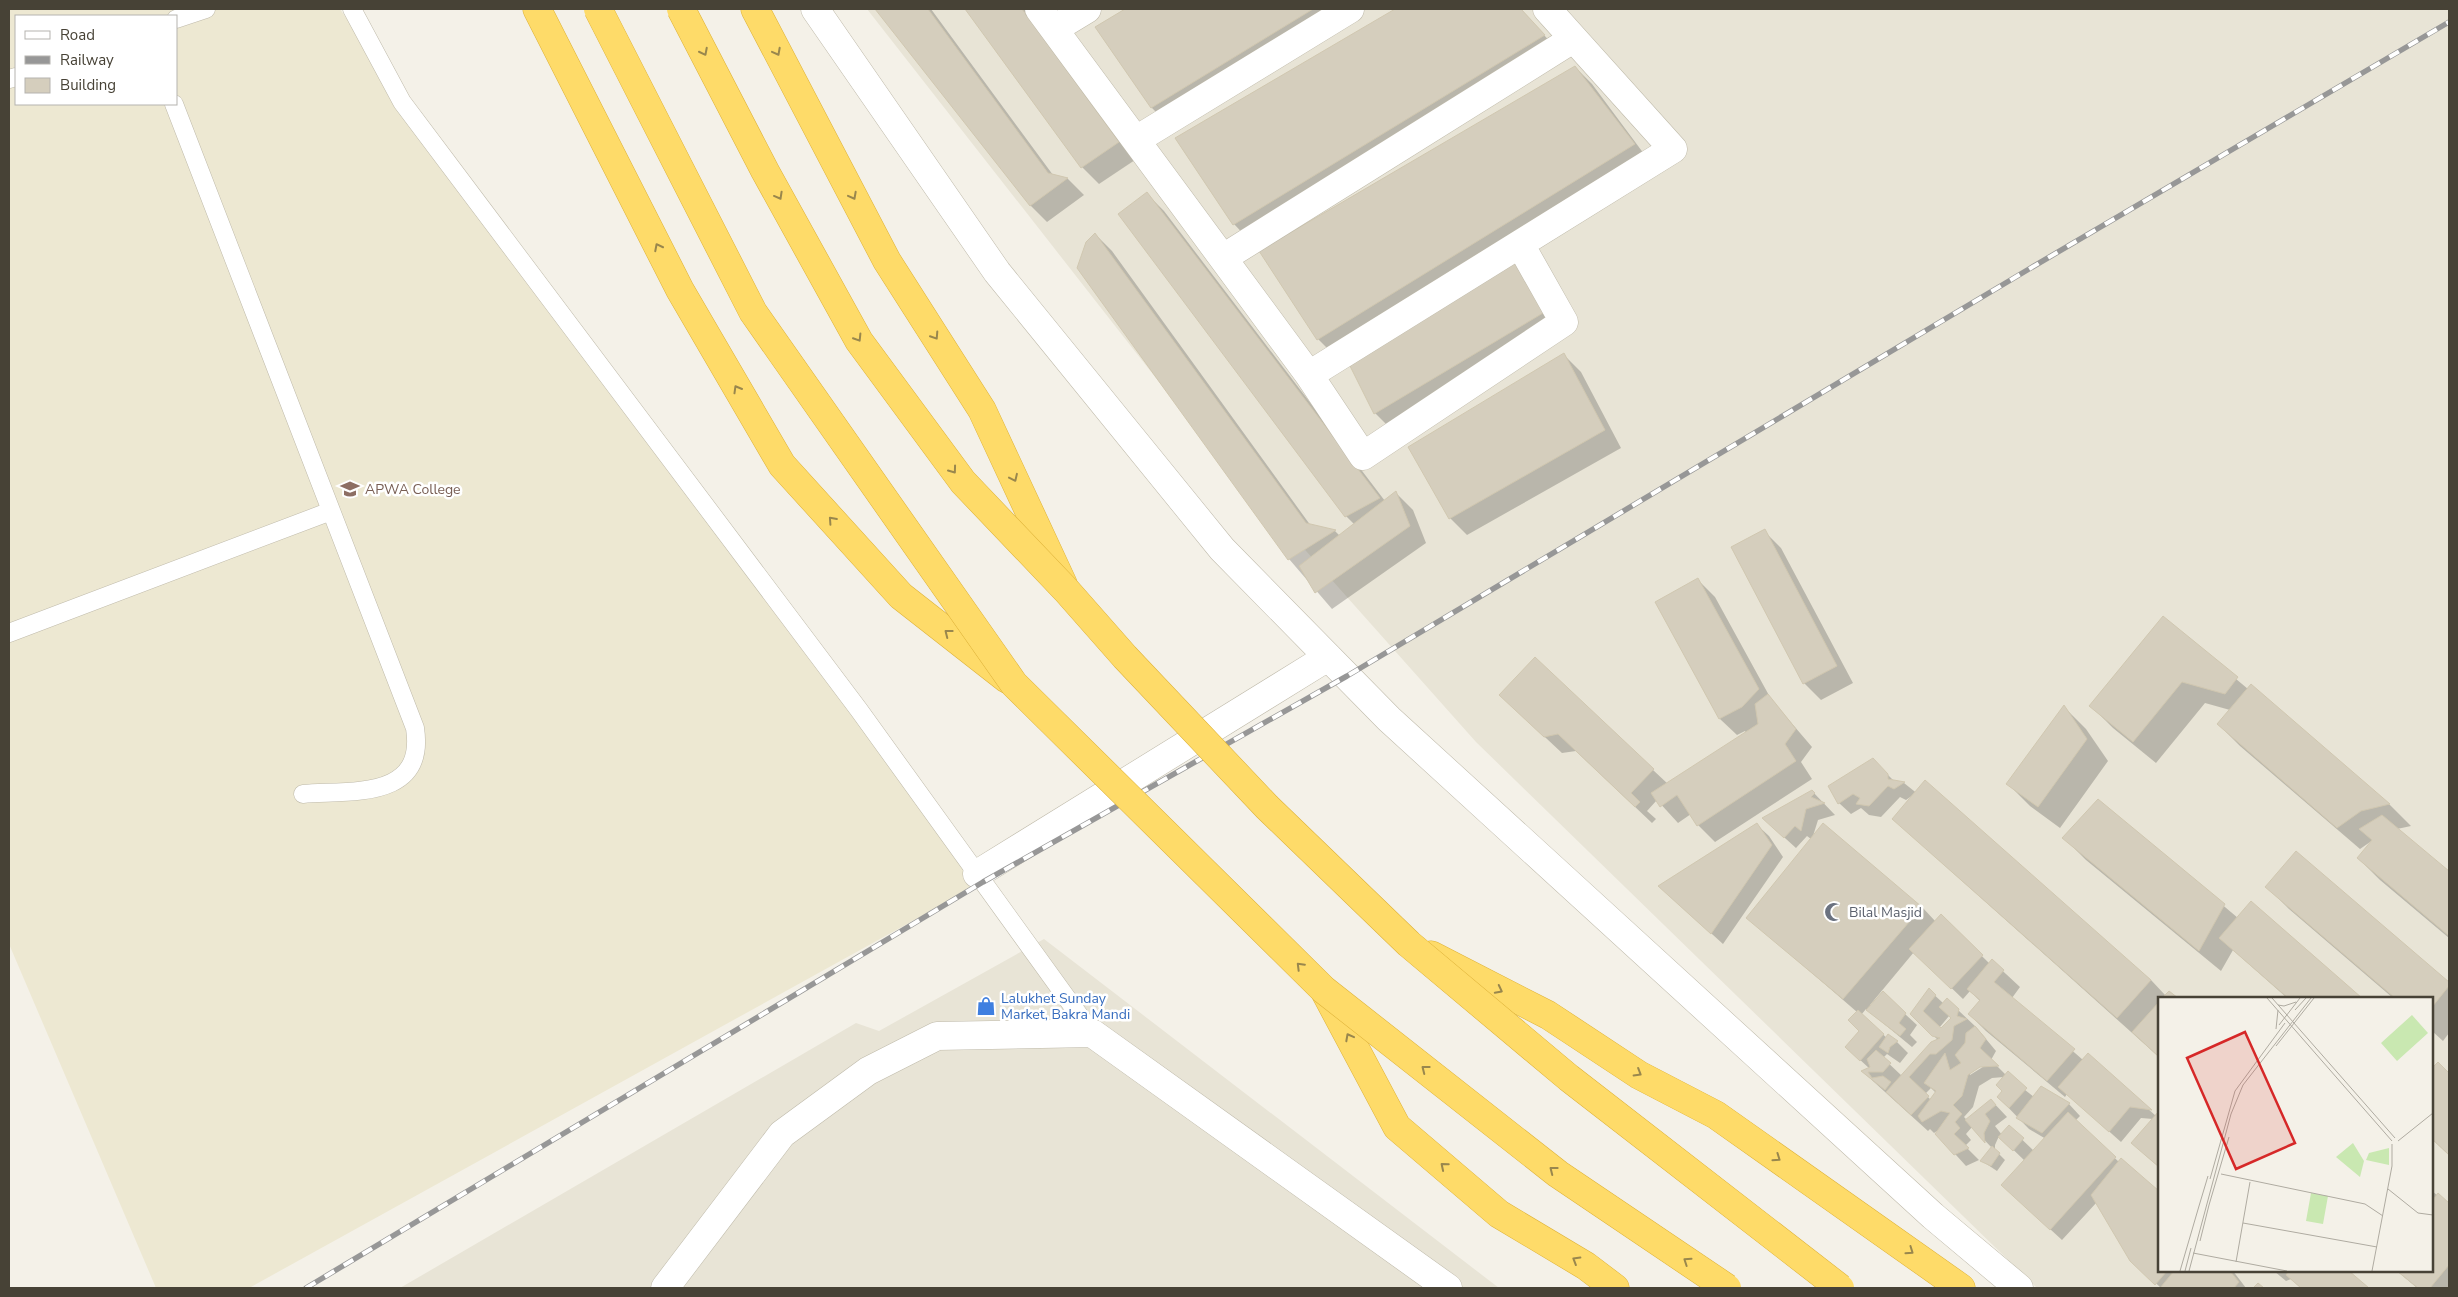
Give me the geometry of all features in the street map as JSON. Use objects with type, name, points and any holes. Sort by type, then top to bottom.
[{"type":"highway","points":[[538,9],[680,290],[782,465],[900,596],[1014,684],[1324,990],[1558,1174],[1727,1288]]},
{"type":"highway","points":[[598,9],[753,312],[1014,684]]},
{"type":"highway","points":[[681,9],[765,171],[859,341],[962,482],[1066,590],[1125,657],[1267,807],[1409,944],[1570,1078],[1840,1288]]},
{"type":"highway","points":[[755,9],[887,262],[982,410],[1066,590]]},
{"type":"highway","points":[[1409,944],[1548,1015],[1640,1074],[1716,1115],[1961,1288]]},
{"type":"highway","points":[[1324,990],[1397,1127],[1499,1214],[1586,1266],[1615,1288]]},
{"type":"street","points":[[815,9],[997,272],[1222,549],[1389,719],[1933,1216],[2019,1288]]},
{"type":"street","points":[[1087,9],[1047,19],[1310,376],[1363,456],[1564,322],[1520,244]]},
{"type":"street","points":[[1136,140],[1350,9]]},
{"type":"street","points":[[1310,376],[1673,149],[1546,9]]},
{"type":"street","points":[[1223,258],[1573,39]]},
{"type":"street","points":[[977,874],[1328,657]]},
{"type":"street","points":[[665,1288],[782,1134],[868,1071],[937,1036],[1092,1033],[1448,1288]]},
{"type":"lane","points":[[178,19],[206,9]]},
{"type":"lane","points":[[352,9],[402,102],[859,710],[1092,1033]]},
{"type":"lane","points":[[174,105],[415,728],[417,743],[413,763],[405,774],[386,787],[304,794]]},
{"type":"lane","points":[[9,633],[331,511]]},
{"type":"shaded area","name":"APWA College","points":[[9,9],[340,9],[402,102],[983,882],[249,1288],[156,1288],[9,944]]},
{"type":"shaded area","points":[[867,9],[2449,9],[2449,1288],[2037,1288],[1476,742],[1184,414]]},
{"type":"shaded area","points":[[1044,939],[1499,1288],[400,1288],[856,1023],[879,1031]]},
{"type":"building","points":[[875,9],[928,9],[1048,173],[1068,178],[1030,206]]},
{"type":"building","points":[[965,9],[1022,9],[1119,142],[1081,168]]},
{"type":"building","points":[[1125,9],[1313,9],[1151,108],[1095,27]]},
{"type":"building","points":[[1395,9],[1521,9],[1545,35],[1233,225],[1175,138]]},
{"type":"building","points":[[1575,66],[1635,144],[1317,340],[1259,251]]},
{"type":"building","points":[[1147,192],[1380,498],[1345,517],[1118,214]]},
{"type":"building","points":[[1095,233],[1306,523],[1336,530],[1288,560],[1077,268],[1086,242]]},
{"type":"building","points":[[1517,260],[1548,310],[1374,414],[1350,366]]},
{"type":"building","points":[[1564,353],[1605,430],[1449,519],[1408,447]]},
{"type":"building","points":[[1396,491],[1410,526],[1315,593],[1299,566]]},
{"type":"building","points":[[1765,529],[1837,666],[1803,684],[1731,547]]},
{"type":"building","points":[[1698,578],[1759,689],[1742,707],[1719,719],[1655,602]]},
{"type":"building","points":[[2163,616],[2238,677],[2225,694],[2182,682],[2133,742],[2089,706]]},
{"type":"building","points":[[1535,657],[1654,769],[1631,793],[1640,802],[1635,807],[1558,734],[1544,737],[1499,695]]},
{"type":"building","points":[[2251,684],[2390,804],[2361,811],[2337,828],[2217,724]]},
{"type":"building","points":[[1768,694],[1796,729],[1785,744],[1796,761],[1697,826],[1677,795],[1660,807],[1651,793],[1758,724],[1755,704]]},
{"type":"building","points":[[2064,705],[2087,739],[2038,807],[2006,784]]},
{"type":"building","points":[[1873,758],[1888,774],[1888,779],[1905,782],[1894,789],[1888,786],[1869,806],[1856,804],[1860,798],[1853,794],[1838,804],[1828,786]]},
{"type":"building","points":[[1925,780],[2151,980],[2117,1018],[1892,819]]},
{"type":"building","points":[[1812,790],[1815,793],[1811,797],[1825,803],[1806,809],[1801,831],[1795,826],[1784,838],[1762,818]]},
{"type":"building","points":[[2098,799],[2225,904],[2199,951],[2062,838]]},
{"type":"building","points":[[2382,815],[2449,871],[2449,936],[2357,858],[2372,840],[2359,829]]},
{"type":"building","points":[[1757,823],[1772,845],[1711,934],[1658,886]]},
{"type":"building","name":"Bilal Masjid","points":[[1823,823],[1922,907],[1843,999],[1746,918]]},
{"type":"building","points":[[2296,851],[2449,982],[2449,986],[2433,1006],[2433,997],[2394,997],[2265,887]]},
{"type":"building","points":[[2251,901],[2361,997],[2287,997],[2219,938]]},
{"type":"building","points":[[1941,914],[1983,955],[1951,989],[1909,949]]},
{"type":"building","points":[[1992,959],[2004,970],[1994,982],[2075,1049],[2047,1081],[1968,1014],[1980,1000],[1967,989]]},
{"type":"building","points":[[1929,988],[1936,995],[1923,1011],[1941,1028],[1951,1018],[1939,1007],[1947,998],[1959,1009],[1957,1016],[1967,1019],[1954,1026],[1952,1040],[1936,1054],[1930,1054],[1909,1077],[1929,1096],[1911,1115],[1886,1092],[1931,1042],[1940,1038],[1932,1036],[1910,1014]]},
{"type":"building","points":[[1883,991],[1906,1013],[1899,1023],[1906,1029],[1900,1036],[1866,1010]]},
{"type":"building","points":[[2169,991],[2177,997],[2163,997]]},
{"type":"building","points":[[2158,1003],[2158,1056],[2132,1032]]},
{"type":"building","points":[[1858,1010],[1884,1034],[1860,1061],[1845,1047],[1859,1031],[1848,1020]]},
{"type":"building","points":[[1975,1026],[1986,1039],[1980,1048],[1999,1066],[1980,1067],[1968,1075],[1962,1096],[1953,1105],[1962,1114],[1955,1122],[1960,1128],[1954,1134],[1969,1148],[1954,1155],[1935,1134],[1950,1113],[1941,1111],[1922,1122],[1918,1116],[1936,1091],[1924,1083],[1945,1053],[1950,1070],[1961,1063],[1955,1055],[1965,1043],[1966,1033]]},
{"type":"building","points":[[1888,1034],[1898,1041],[1890,1047],[1888,1053],[1879,1047]]},
{"type":"building","points":[[1876,1050],[1891,1063],[1883,1072],[1868,1072],[1872,1078],[1883,1076],[1891,1082],[1885,1090],[1861,1071],[1870,1067],[1867,1059]]},
{"type":"building","points":[[2088,1053],[2152,1110],[2130,1107],[2109,1132],[2058,1087]]},
{"type":"building","points":[[2438,1062],[2449,1073],[2449,1155],[2433,1140],[2433,1067]]},
{"type":"building","points":[[2008,1071],[2027,1088],[2009,1108],[1997,1097],[2002,1091],[1996,1085]]},
{"type":"building","points":[[2041,1086],[2070,1103],[2042,1133],[2016,1118]]},
{"type":"building","points":[[1991,1099],[1996,1105],[1985,1114],[1990,1121],[1984,1133],[1985,1143],[1965,1120]]},
{"type":"building","points":[[2068,1112],[2116,1157],[2050,1230],[2001,1185]]},
{"type":"building","points":[[2158,1112],[2158,1166],[2131,1143]]},
{"type":"building","points":[[2009,1125],[2024,1138],[2013,1151],[1998,1137]]},
{"type":"building","points":[[1992,1146],[2000,1153],[1991,1166],[1980,1161]]},
{"type":"building","points":[[2121,1158],[2158,1190],[2158,1272],[2166,1272],[2155,1285],[2130,1261],[2091,1195]]},
{"type":"building","points":[[2438,1193],[2449,1203],[2449,1265],[2430,1288],[2418,1288],[2398,1272],[2433,1272],[2433,1200]]},
{"type":"building","points":[[2173,1272],[2231,1272],[2239,1282],[2234,1288],[2160,1288]]},
{"type":"building","points":[[2288,1272],[2350,1272],[2369,1288],[2301,1288],[2286,1275]]},
{"type":"building","points":[[2258,1283],[2264,1288],[2253,1288]]},
{"type":"railway","points":[[306,1288],[983,882],[1347,676],[2029,269],[2449,22]]},
{"type":"place","name":"APWA College","points":[[350,489]]},
{"type":"place","name":"Bilal Masjid","points":[[1834,912]]},
{"type":"place","name":"Lalukhet Sunday Market, Bakra Mandi","points":[[986,1006]]}]
